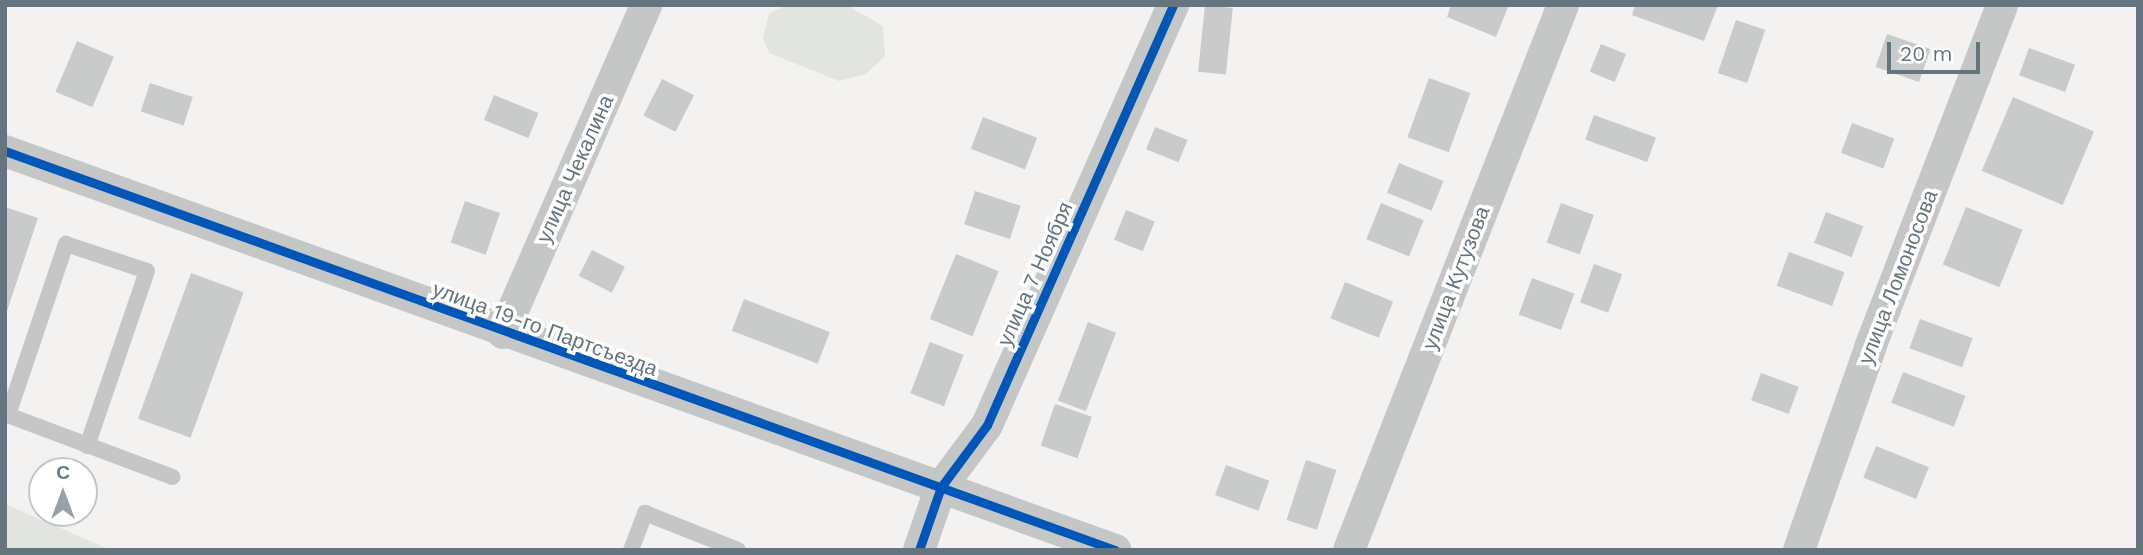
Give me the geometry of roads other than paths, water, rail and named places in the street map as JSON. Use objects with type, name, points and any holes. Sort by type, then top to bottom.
[{"type":"street","name":"улица Чекалина","points":[[503,333],[646,5]]},
{"type":"street","name":"улица 7 Ноября","points":[[919,550],[941,486],[987,425],[1173,5]]},
{"type":"street","name":"улица Кутузова","points":[[1349,550],[1563,5]]},
{"type":"street","name":"улица Ломоносова","points":[[1799,550],[1871,345],[2003,5]]},
{"type":"street","name":"улица 19-го Партсъезда","points":[[5,151],[503,333],[941,486],[1115,550]]},
{"type":"lane","points":[[87,446],[147,271],[66,244],[6,414],[87,446],[173,477]]},
{"type":"lane","points":[[631,550],[645,513],[738,550]]}]
